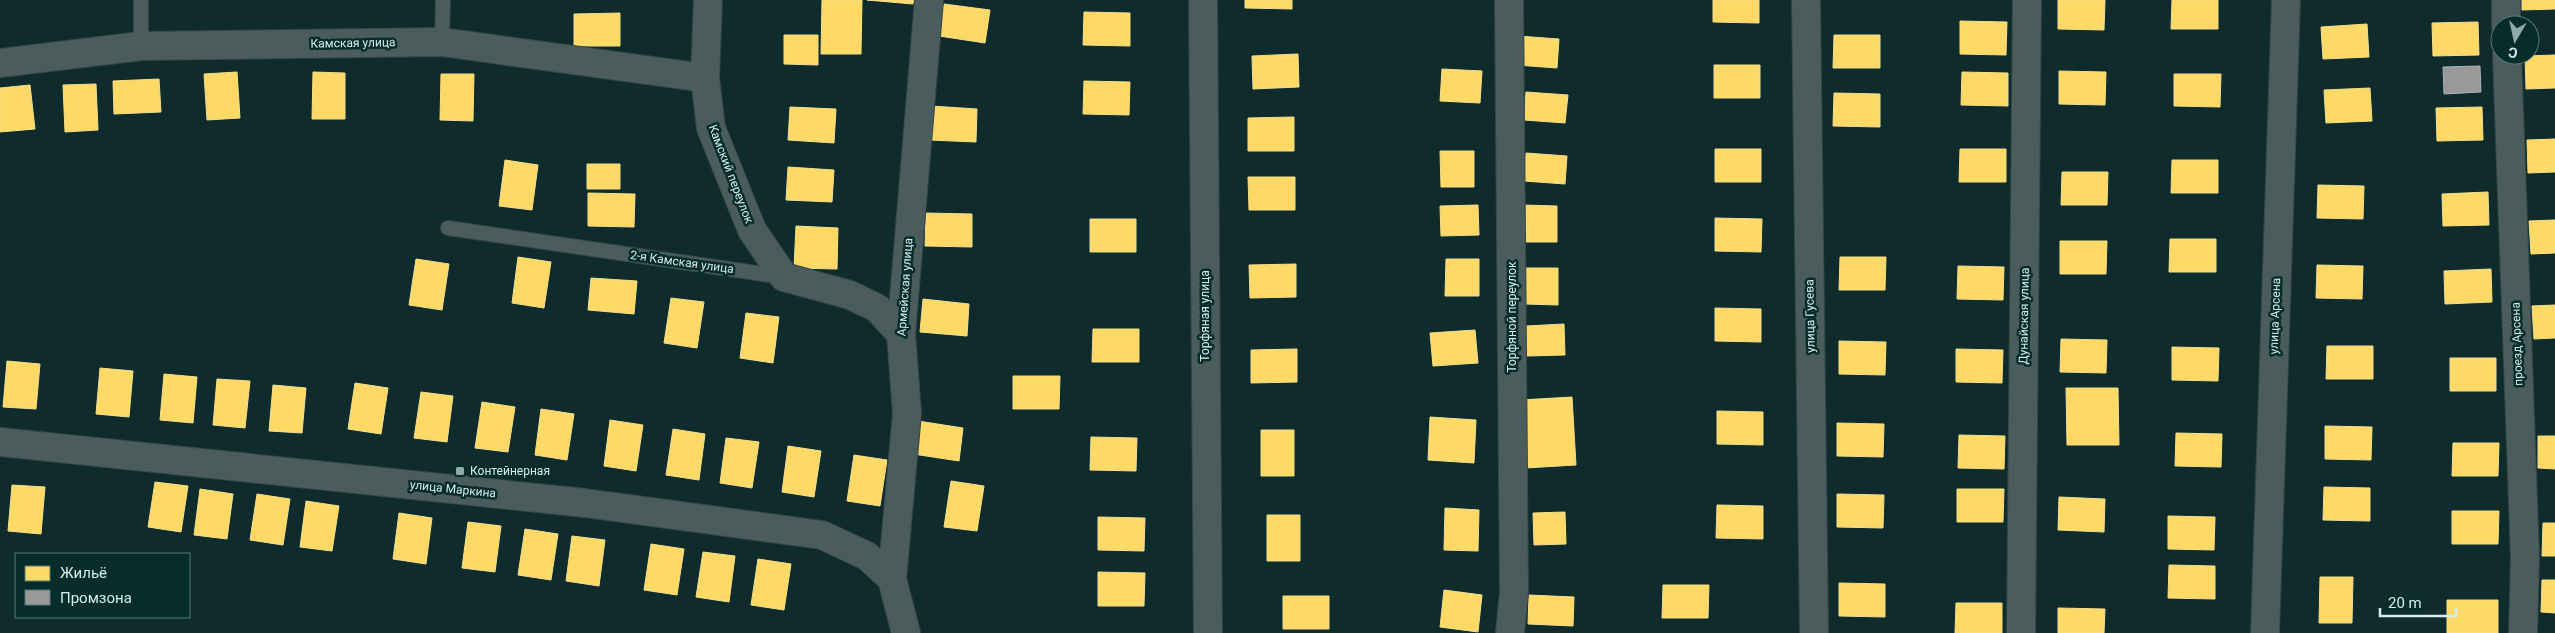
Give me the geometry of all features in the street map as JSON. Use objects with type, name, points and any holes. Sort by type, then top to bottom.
[{"type":"street","name":"Камский переулок","points":[[708,0],[705,78],[711,128],[752,230],[784,277]]},
{"type":"street","name":"Армейская улица","points":[[906,633],[892,579],[907,412],[901,334],[929,0]]},
{"type":"street","name":"Торфяная улица","points":[[1203,0],[1208,633]]},
{"type":"street","name":"Торфяной переулок","points":[[1510,0],[1514,592],[1510,633]]},
{"type":"street","name":"улица Гусева","points":[[1806,0],[1814,633]]},
{"type":"street","name":"Дунайская улица","points":[[2021,633],[2027,0]]},
{"type":"street","name":"улица Арсена","points":[[2265,633],[2286,0]]},
{"type":"street","points":[[2506,0],[2506,15]]},
{"type":"street","name":"Камская улица","points":[[0,63],[142,46],[442,42],[705,78]]},
{"type":"street","name":"проезд Арсена","points":[[2508,65],[2525,558],[2522,633]]},
{"type":"street","name":"2-я Камская улица","points":[[784,277],[850,295],[877,308],[901,334]]},
{"type":"street","name":"улица Маркина","points":[[0,442],[565,501],[822,535],[867,556],[892,579]]},
{"type":"lane","points":[[141,0],[142,46]]},
{"type":"lane","points":[[442,42],[443,0]]},
{"type":"lane","name":"2-я Камская улица","points":[[448,228],[784,277]]},
{"type":"building: Жильё","points":[[822,0],[862,0],[861,54],[821,54]]},
{"type":"building: Жильё","points":[[867,0],[914,0],[913,4]]},
{"type":"building: Жильё","points":[[1245,0],[1292,0],[1292,9],[1245,8]]},
{"type":"building: Жильё","points":[[1713,0],[1759,0],[1759,23],[1713,22]]},
{"type":"building: Жильё","points":[[2058,0],[2105,0],[2104,30],[2058,29]]},
{"type":"building: Жильё","points":[[2172,0],[2218,0],[2218,29],[2171,29]]},
{"type":"building: Жильё","points":[[2522,0],[2555,0],[2555,9],[2522,10]]},
{"type":"building: Жильё","points":[[944,4],[990,10],[985,43],[939,36]]},
{"type":"building: Жильё","points":[[1084,12],[1130,13],[1130,46],[1083,45]]},
{"type":"building: Жильё","points":[[620,13],[620,46],[574,46],[574,14]]},
{"type":"building: Жильё","points":[[1960,21],[2007,22],[2006,55],[1960,54]]},
{"type":"building: Жильё","points":[[2478,22],[2479,55],[2433,56],[2432,23]]},
{"type":"building: Жильё","points":[[2367,24],[2369,57],[2323,59],[2321,27]]},
{"type":"building: Жильё","points":[[784,35],[818,35],[818,65],[784,64]]},
{"type":"building: Жильё","points":[[1834,35],[1880,35],[1880,68],[1833,68]]},
{"type":"building: Жильё","points":[[1518,36],[1559,39],[1557,68],[1516,65]]},
{"type":"building: Жильё","points":[[1298,54],[1299,87],[1253,89],[1252,56]]},
{"type":"building: Жильё","points":[[2555,55],[2555,88],[2526,89],[2525,65],[2540,65],[2540,56]]},
{"type":"building: Жильё","points":[[1714,65],[1760,65],[1760,98],[1714,98]]},
{"type":"building: Жильё","points":[[1442,69],[1482,71],[1480,103],[1440,101]]},
{"type":"building: Жильё","points":[[2059,71],[2106,72],[2105,105],[2059,104]]},
{"type":"building: Жильё","points":[[237,72],[240,118],[207,120],[204,74]]},
{"type":"building: Жильё","points":[[313,72],[345,73],[345,119],[312,119]]},
{"type":"building: Жильё","points":[[1962,72],[2008,73],[2008,106],[1961,105]]},
{"type":"building: Жильё","points":[[441,74],[474,74],[473,121],[440,120]]},
{"type":"building: Жильё","points":[[2174,74],[2221,74],[2220,107],[2174,106]]},
{"type":"building: Жильё","points":[[159,79],[161,112],[114,114],[113,81]]},
{"type":"building: Жильё","points":[[1084,81],[1130,82],[1129,115],[1083,114]]},
{"type":"building: Жильё","points":[[96,84],[98,130],[65,132],[63,85]]},
{"type":"building: Жильё","points":[[30,85],[35,129],[0,132],[0,88]]},
{"type":"building: Жильё","points":[[2370,88],[2372,121],[2326,123],[2324,90]]},
{"type":"building: Жильё","points":[[1526,92],[1568,95],[1565,123],[1524,120]]},
{"type":"building: Жильё","points":[[1834,93],[1880,94],[1880,127],[1833,126]]},
{"type":"building: Жильё","points":[[931,106],[977,109],[976,142],[929,140]]},
{"type":"building: Жильё","points":[[790,107],[836,109],[834,143],[788,140]]},
{"type":"building: Жильё","points":[[2482,107],[2483,140],[2437,141],[2436,108]]},
{"type":"building: Жильё","points":[[1294,117],[1294,151],[1248,151],[1248,118]]},
{"type":"building: Жильё","points":[[2555,139],[2555,172],[2528,173],[2527,140]]},
{"type":"building: Жильё","points":[[1715,149],[1761,149],[1761,182],[1715,182]]},
{"type":"building: Жильё","points":[[1960,149],[2006,149],[2006,182],[1959,182]]},
{"type":"building: Жильё","points":[[1440,151],[1474,151],[1474,187],[1441,187]]},
{"type":"building: Жильё","points":[[1526,153],[1567,156],[1565,184],[1524,181]]},
{"type":"building: Жильё","points":[[505,160],[538,165],[532,210],[499,206]]},
{"type":"building: Жильё","points":[[2172,160],[2218,160],[2218,193],[2171,193]]},
{"type":"building: Жильё","points":[[587,164],[620,164],[620,189],[587,189]]},
{"type":"building: Жильё","points":[[788,167],[834,170],[832,202],[786,200]]},
{"type":"building: Жильё","points":[[2062,172],[2108,172],[2107,205],[2061,205]]},
{"type":"building: Жильё","points":[[1248,177],[1295,177],[1295,210],[1249,210]]},
{"type":"building: Жильё","points":[[2318,185],[2364,186],[2363,219],[2317,218]]},
{"type":"building: Жильё","points":[[2488,192],[2489,225],[2443,226],[2442,194]]},
{"type":"building: Жильё","points":[[588,193],[635,194],[634,227],[588,226]]},
{"type":"building: Жильё","points":[[1478,205],[1479,235],[1441,236],[1440,206]]},
{"type":"building: Жильё","points":[[1523,205],[1557,206],[1557,242],[1523,242]]},
{"type":"building: Жильё","points":[[926,213],[972,214],[972,247],[925,246]]},
{"type":"building: Жильё","points":[[1715,218],[1762,219],[1761,252],[1715,251]]},
{"type":"building: Жильё","points":[[1090,219],[1136,219],[1136,252],[1090,252]]},
{"type":"building: Жильё","points":[[2555,220],[2555,253],[2531,254],[2529,221]]},
{"type":"building: Жильё","points":[[796,226],[838,228],[837,269],[794,268]]},
{"type":"building: Жильё","points":[[2170,239],[2216,239],[2216,272],[2169,272]]},
{"type":"building: Жильё","points":[[2060,241],[2107,241],[2106,274],[2060,274]]},
{"type":"building: Жильё","points":[[518,257],[551,262],[544,308],[512,303]]},
{"type":"building: Жильё","points":[[1840,257],[1886,257],[1885,290],[1839,290]]},
{"type":"building: Жильё","points":[[416,259],[449,264],[442,310],[409,305]]},
{"type":"building: Жильё","points":[[1446,259],[1479,259],[1479,296],[1445,296]]},
{"type":"building: Жильё","points":[[1296,264],[1296,297],[1250,298],[1249,265]]},
{"type":"building: Жильё","points":[[2317,265],[2363,266],[2362,299],[2316,298]]},
{"type":"building: Жильё","points":[[1958,266],[2004,267],[2003,300],[1957,299]]},
{"type":"building: Жильё","points":[[1525,268],[1558,268],[1558,305],[1525,304]]},
{"type":"building: Жильё","points":[[2491,269],[2492,302],[2445,304],[2444,271]]},
{"type":"building: Жильё","points":[[591,278],[637,281],[634,314],[588,310]]},
{"type":"building: Жильё","points":[[671,298],[704,302],[697,348],[664,343]]},
{"type":"building: Жильё","points":[[923,299],[969,304],[967,336],[920,332]]},
{"type":"building: Жильё","points":[[2555,305],[2555,338],[2534,339],[2532,306]]},
{"type":"building: Жильё","points":[[1715,308],[1761,309],[1761,342],[1715,341]]},
{"type":"building: Жильё","points":[[746,313],[779,317],[773,363],[740,358]]},
{"type":"building: Жильё","points":[[1564,324],[1565,355],[1527,356],[1526,326]]},
{"type":"building: Жильё","points":[[1093,329],[1139,329],[1139,362],[1092,362]]},
{"type":"building: Жильё","points":[[1475,330],[1478,363],[1433,366],[1430,333]]},
{"type":"building: Жильё","points":[[2061,339],[2107,340],[2106,373],[2060,372]]},
{"type":"building: Жильё","points":[[1839,341],[1886,342],[1885,375],[1839,374]]},
{"type":"building: Жильё","points":[[2327,346],[2373,346],[2373,379],[2326,379]]},
{"type":"building: Жильё","points":[[2172,347],[2219,348],[2218,381],[2172,380]]},
{"type":"building: Жильё","points":[[1297,349],[1297,382],[1251,383],[1251,350]]},
{"type":"building: Жильё","points":[[1956,349],[2003,350],[2002,383],[1956,382]]},
{"type":"building: Жильё","points":[[2450,358],[2496,358],[2496,391],[2450,391]]},
{"type":"building: Жильё","points":[[7,361],[40,364],[36,409],[3,407]]},
{"type":"building: Жильё","points":[[100,368],[133,371],[129,417],[96,414]]},
{"type":"building: Жильё","points":[[164,374],[197,377],[193,423],[160,420]]},
{"type":"building: Жильё","points":[[1013,376],[1060,376],[1059,409],[1013,409]]},
{"type":"building: Жильё","points":[[217,379],[250,381],[245,428],[213,425]]},
{"type":"building: Жильё","points":[[355,383],[388,388],[381,434],[348,429]]},
{"type":"building: Жильё","points":[[273,385],[306,388],[302,433],[269,431]]},
{"type":"building: Жильё","points":[[2066,388],[2118,388],[2119,445],[2067,445]]},
{"type":"building: Жильё","points":[[421,392],[453,396],[447,442],[414,438]]},
{"type":"building: Жильё","points":[[1572,397],[1576,465],[1525,468],[1521,400]]},
{"type":"building: Жильё","points":[[482,402],[515,407],[508,452],[475,448]]},
{"type":"building: Жильё","points":[[541,409],[574,414],[567,460],[535,455]]},
{"type":"building: Жильё","points":[[1717,411],[1763,412],[1763,445],[1717,444]]},
{"type":"building: Жильё","points":[[1430,417],[1476,420],[1474,463],[1428,460]]},
{"type":"building: Жильё","points":[[610,420],[643,425],[636,471],[604,466]]},
{"type":"building: Жильё","points":[[918,421],[963,428],[959,461],[913,454]]},
{"type":"building: Жильё","points":[[1837,423],[1884,424],[1883,457],[1837,456]]},
{"type":"building: Жильё","points":[[2325,426],[2372,427],[2371,460],[2325,459]]},
{"type":"building: Жильё","points":[[673,429],[705,434],[699,480],[666,475]]},
{"type":"building: Жильё","points":[[1261,430],[1294,430],[1294,476],[1261,476]]},
{"type":"building: Жильё","points":[[2176,433],[2222,434],[2221,467],[2175,466]]},
{"type":"building: Жильё","points":[[1959,435],[2005,436],[2004,469],[1958,468]]},
{"type":"building: Жильё","points":[[2538,436],[2555,436],[2555,469],[2538,468]]},
{"type":"building: Жильё","points":[[1091,437],[1137,438],[1136,471],[1090,470]]},
{"type":"building: Жильё","points":[[726,438],[759,442],[752,488],[720,483]]},
{"type":"building: Жильё","points":[[2453,443],[2499,443],[2498,476],[2452,476]]},
{"type":"building: Жильё","points":[[788,446],[821,451],[814,497],[782,492]]},
{"type":"building: Жильё","points":[[854,455],[887,460],[880,506],[847,501]]},
{"type":"building: Жильё","points":[[951,481],[984,486],[977,531],[944,527]]},
{"type":"building: Жильё","points":[[155,482],[188,486],[181,532],[148,527]]},
{"type":"building: Жильё","points":[[12,485],[45,487],[41,534],[8,531]]},
{"type":"building: Жильё","points":[[2324,487],[2370,488],[2370,521],[2323,520]]},
{"type":"building: Жильё","points":[[200,489],[233,494],[227,539],[194,535]]},
{"type":"building: Жильё","points":[[1957,489],[2004,489],[2003,522],[1957,522]]},
{"type":"building: Жильё","points":[[257,494],[290,499],[283,545],[250,540]]},
{"type":"building: Жильё","points":[[1837,494],[1884,495],[1883,528],[1837,527]]},
{"type":"building: Жильё","points":[[2059,497],[2105,499],[2104,532],[2058,530]]},
{"type":"building: Жильё","points":[[306,501],[339,506],[332,551],[300,547]]},
{"type":"building: Жильё","points":[[1717,505],[1763,506],[1763,539],[1716,538]]},
{"type":"building: Жильё","points":[[1445,508],[1479,510],[1478,551],[1444,550]]},
{"type":"building: Жильё","points":[[2452,511],[2499,511],[2498,544],[2452,544]]},
{"type":"building: Жильё","points":[[1565,512],[1566,544],[1534,545],[1533,513]]},
{"type":"building: Жильё","points":[[399,513],[432,518],[426,564],[393,559]]},
{"type":"building: Жильё","points":[[1267,515],[1300,515],[1300,561],[1267,561]]},
{"type":"building: Жильё","points":[[2168,516],[2215,517],[2214,550],[2168,549]]},
{"type":"building: Жильё","points":[[1098,517],[1145,518],[1144,551],[1098,550]]},
{"type":"building: Жильё","points":[[468,522],[501,526],[495,572],[462,568]]},
{"type":"building: Жильё","points":[[2543,523],[2555,523],[2555,556],[2542,556]]},
{"type":"building: Жильё","points":[[525,529],[558,534],[551,580],[518,575]]},
{"type":"building: Жильё","points":[[572,536],[605,540],[599,586],[566,581]]},
{"type":"building: Жильё","points":[[651,544],[684,549],[677,595],[644,590]]},
{"type":"building: Жильё","points":[[703,552],[735,556],[729,602],[696,597]]},
{"type":"building: Жильё","points":[[758,559],[791,564],[784,610],[751,605]]},
{"type":"building: Жильё","points":[[2169,565],[2215,566],[2215,599],[2168,598]]},
{"type":"building: Жильё","points":[[1098,572],[1145,573],[1144,606],[1098,606]]},
{"type":"building: Жильё","points":[[2320,577],[2353,577],[2352,623],[2319,623]]},
{"type":"building: Жильё","points":[[2542,580],[2555,580],[2555,613],[2541,612]]},
{"type":"building: Жильё","points":[[1839,583],[1885,584],[1885,617],[1839,616]]},
{"type":"building: Жильё","points":[[1663,585],[1709,585],[1708,618],[1662,618]]},
{"type":"building: Жильё","points":[[1444,590],[1482,595],[1478,632],[1440,627]]},
{"type":"building: Жильё","points":[[1529,595],[1574,597],[1573,626],[1528,624]]},
{"type":"building: Жильё","points":[[1283,596],[1329,596],[1329,629],[1283,629]]},
{"type":"building: Жильё","points":[[2447,600],[2498,600],[2498,633],[2447,633]]},
{"type":"building: Жильё","points":[[1956,603],[2002,603],[2002,633],[1955,633]]},
{"type":"building: Жильё","points":[[2058,608],[2105,609],[2104,633],[2058,633]]},
{"type":"building: Промзона","points":[[2480,66],[2481,92],[2444,94],[2443,67]]},
{"type":"place","name":"Контейнерная","points":[[460,471]]}]
